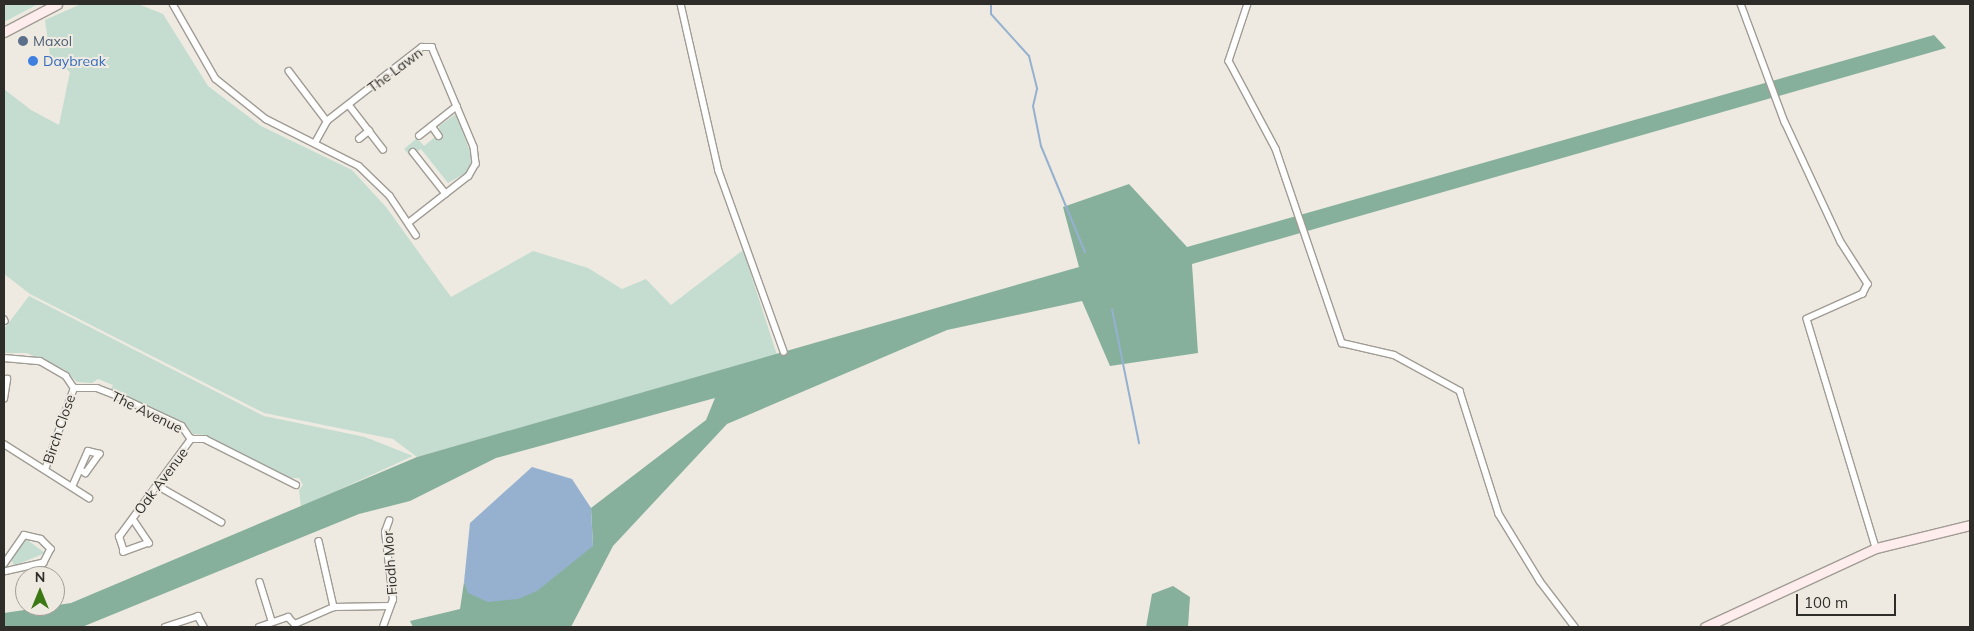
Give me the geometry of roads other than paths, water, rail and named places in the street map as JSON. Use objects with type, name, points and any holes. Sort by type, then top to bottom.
[{"type":"street","points":[[4,32],[57,4]]},
{"type":"street","points":[[681,4],[719,172],[784,352]]},
{"type":"street","points":[[1248,4],[1229,61],[1265,124],[1342,343],[1394,356],[1460,391],[1499,514],[1540,581],[1576,627]]},
{"type":"street","points":[[1741,4],[1775,98],[1841,242],[1868,284],[1863,294],[1807,319],[1876,548]]},
{"type":"street","points":[[175,5],[216,79],[266,119],[359,166],[390,196],[416,235]]},
{"type":"street","name":"The Lawn","points":[[315,143],[327,121],[429,46],[474,146],[476,164],[446,194],[409,223]]},
{"type":"street","points":[[289,70],[327,121]]},
{"type":"street","points":[[349,104],[383,149]]},
{"type":"street","points":[[419,136],[457,106]]},
{"type":"street","points":[[432,126],[439,136]]},
{"type":"street","points":[[359,139],[369,131]]},
{"type":"street","points":[[413,152],[446,194]]},
{"type":"street","points":[[4,358],[40,361],[66,376],[74,388]]},
{"type":"street","points":[[4,399],[7,378]]},
{"type":"street","name":"The Avenue","points":[[74,388],[97,388],[120,397],[182,426],[191,439],[205,439],[296,485]]},
{"type":"street","name":"Birch Close","points":[[45,470],[74,388]]},
{"type":"street","name":"Oak Avenue","points":[[131,521],[149,543],[124,552],[119,537],[191,439]]},
{"type":"street","points":[[4,444],[89,498]]},
{"type":"street","points":[[72,487],[80,471]]},
{"type":"street","points":[[158,486],[221,522]]},
{"type":"street","name":"Fiodh Mor","points":[[384,627],[394,591],[384,532],[388,521]]},
{"type":"street","points":[[1704,627],[1876,548],[1970,525]]},
{"type":"street","points":[[4,564],[24,535],[41,539],[51,549],[44,563],[4,572]]},
{"type":"street","points":[[319,541],[325,549],[334,607]]},
{"type":"street","points":[[259,627],[272,621],[260,582]]},
{"type":"street","name":"Fiodh Mor","points":[[272,621],[288,617],[295,626],[334,607],[390,606]]},
{"type":"street","points":[[165,627],[198,616],[204,627]]},
{"type":"water","points":[[532,467],[572,479],[591,508],[593,546],[537,591],[518,599],[488,602],[468,593],[464,582],[470,523]]},
{"type":"waterway","points":[[991,4],[991,14],[1029,56],[1037,89],[1033,106],[1041,146],[1085,252]]},
{"type":"waterway","points":[[1112,309],[1139,443]]},
{"type":"place","name":"Maxol","points":[[23,41]]},
{"type":"place","name":"Daybreak","points":[[33,61]]}]
